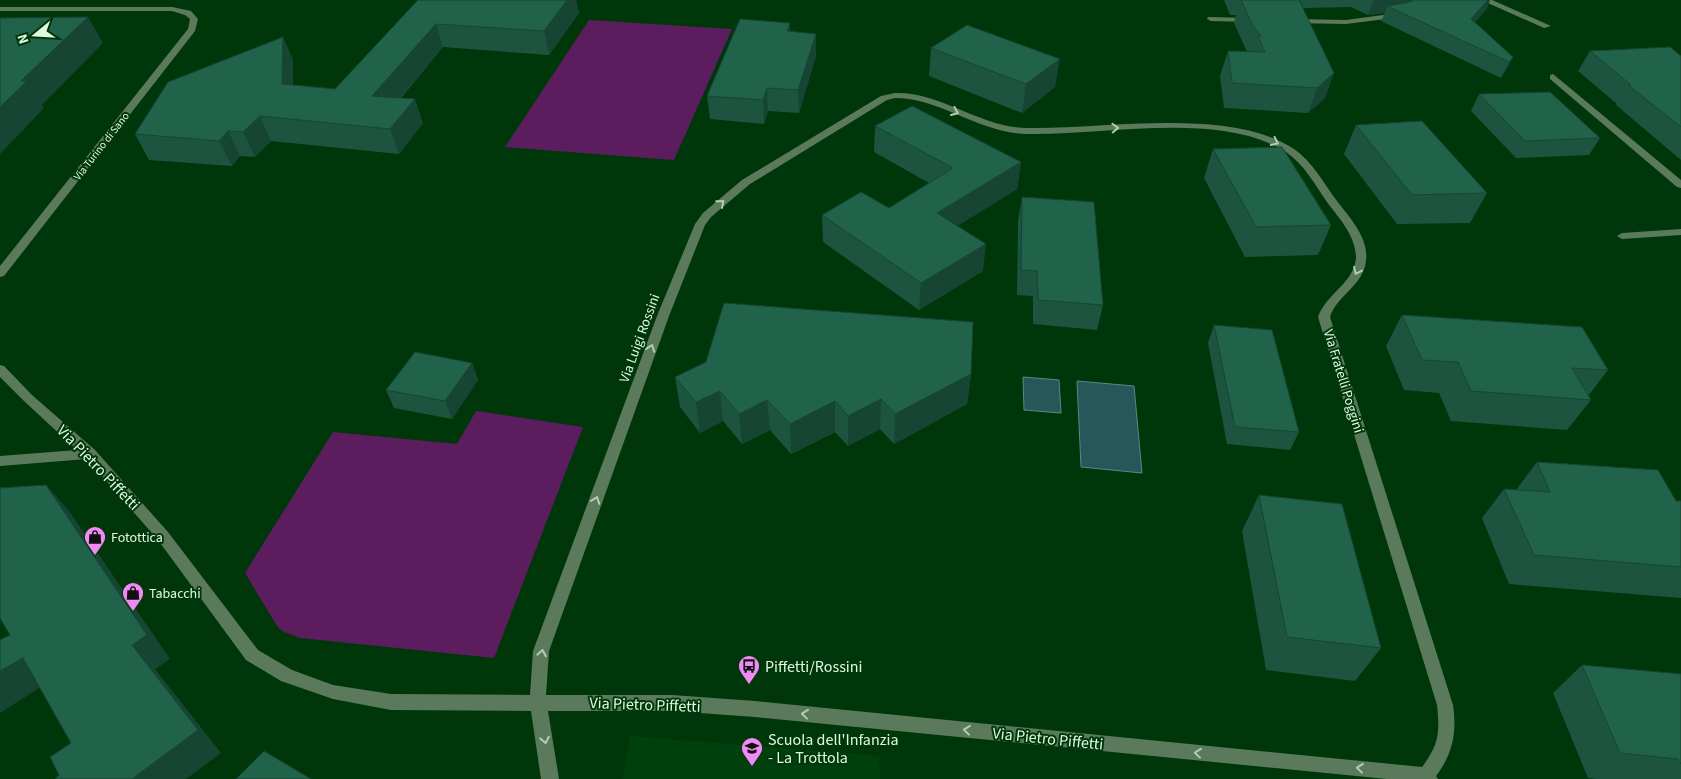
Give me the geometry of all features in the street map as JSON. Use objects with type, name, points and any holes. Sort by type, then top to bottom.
[{"type":"street","points":[[0,9],[20,9],[31,0]]},
{"type":"street","points":[[1485,0],[1547,26]]},
{"type":"street","name":"Via Turino di Sano","points":[[0,273],[192,29],[194,22],[193,15],[183,10],[172,9],[20,9]]},
{"type":"street","points":[[1286,21],[1357,21],[1403,13]]},
{"type":"street","points":[[1211,18],[1258,20]]},
{"type":"street","points":[[1553,78],[1681,185]]},
{"type":"street","name":"Via Luigi Rossini","points":[[550,779],[547,750],[538,702],[541,651],[663,316],[700,224],[711,211],[746,182],[884,98],[910,95]]},
{"type":"street","name":"Via Fratelli Poggini","points":[[910,95],[932,101],[984,123],[1011,130],[1160,127],[1244,132],[1278,143],[1295,154],[1309,169],[1354,232],[1361,252],[1359,273],[1327,308],[1324,317],[1445,705],[1448,726],[1446,744],[1427,778]]},
{"type":"street","points":[[1622,236],[1681,232]]},
{"type":"street","name":"Via Pietro Piffetti","points":[[0,369],[28,398],[90,454],[163,536],[252,655],[294,679],[333,692],[391,702],[672,703],[755,709],[1427,778]]},
{"type":"street","points":[[0,461],[90,454]]},
{"type":"shaded area","points":[[589,20],[732,29],[674,160],[505,147]]},
{"type":"shaded area","points":[[476,411],[583,427],[494,658],[300,638],[282,631],[277,626],[245,573],[333,432],[457,444]]},
{"type":"shaded area","name":"Scuola dell'Infanzia - La Trottola","points":[[630,736],[879,756],[880,779],[623,779]]},
{"type":"water","points":[[1023,377],[1059,380],[1061,413],[1024,410]]},
{"type":"water","points":[[1077,381],[1134,386],[1142,473],[1081,467]]},
{"type":"building","points":[[418,0],[567,0],[544,31],[436,24],[372,96],[415,99],[390,129],[260,116],[243,132],[228,131],[219,141],[135,134],[168,82],[283,37],[282,84],[335,89]]},
{"type":"building","points":[[1241,0],[1299,0],[1334,73],[1317,88],[1232,83],[1228,51],[1265,52],[1258,36],[1261,36],[1253,26]]},
{"type":"building","points":[[1414,0],[1488,0],[1471,19],[1513,57],[1509,62],[1387,6]]},
{"type":"building","points":[[88,17],[21,81],[27,81],[0,107],[0,18]]},
{"type":"building","points":[[740,19],[790,23],[787,31],[816,34],[798,90],[767,88],[763,100],[707,96]]},
{"type":"building","points":[[967,25],[1060,59],[1026,84],[931,48]]},
{"type":"building","points":[[1670,47],[1681,56],[1681,127],[1628,85],[1631,85],[1590,51]]},
{"type":"building","points":[[1550,92],[1600,138],[1525,141],[1479,94]]},
{"type":"building","points":[[912,106],[1021,162],[937,213],[986,244],[921,283],[822,215],[861,192],[889,208],[953,168],[875,126]]},
{"type":"building","points":[[1422,121],[1487,193],[1412,195],[1356,125]]},
{"type":"building","points":[[1282,147],[1331,225],[1256,227],[1213,149]]},
{"type":"building","points":[[1022,197],[1094,202],[1103,305],[1038,300],[1037,271],[1021,270]]},
{"type":"building","points":[[724,303],[973,322],[971,374],[895,414],[881,399],[848,416],[835,401],[790,424],[767,400],[739,414],[720,391],[696,402],[675,377],[706,362]]},
{"type":"building","points":[[1402,315],[1582,327],[1608,370],[1572,368],[1591,400],[1471,391],[1458,362],[1422,360]]},
{"type":"building","points":[[1214,325],[1272,330],[1299,432],[1235,427]]},
{"type":"building","points":[[415,352],[472,363],[445,401],[386,390]]},
{"type":"building","points":[[1537,462],[1658,470],[1676,501],[1681,501],[1681,567],[1534,555],[1504,489],[1550,492]]},
{"type":"building","points":[[46,485],[147,635],[132,645],[198,730],[132,779],[55,779],[59,775],[50,757],[71,743],[23,658],[0,671],[0,640],[10,635],[0,618],[0,488]]},
{"type":"building","points":[[1259,495],[1342,504],[1381,648],[1287,637]]},
{"type":"building","points":[[1582,665],[1681,674],[1681,764],[1678,759],[1620,753]]},
{"type":"building","points":[[264,751],[311,779],[236,779]]},
{"type":"place","name":"Fotottica","points":[[95,556]]},
{"type":"place","name":"Tabacchi","points":[[133,612]]},
{"type":"place","name":"Piffetti/Rossini","points":[[749,685]]},
{"type":"place","name":"Scuola dell'Infanzia - La Trottola","points":[[752,767]]}]
